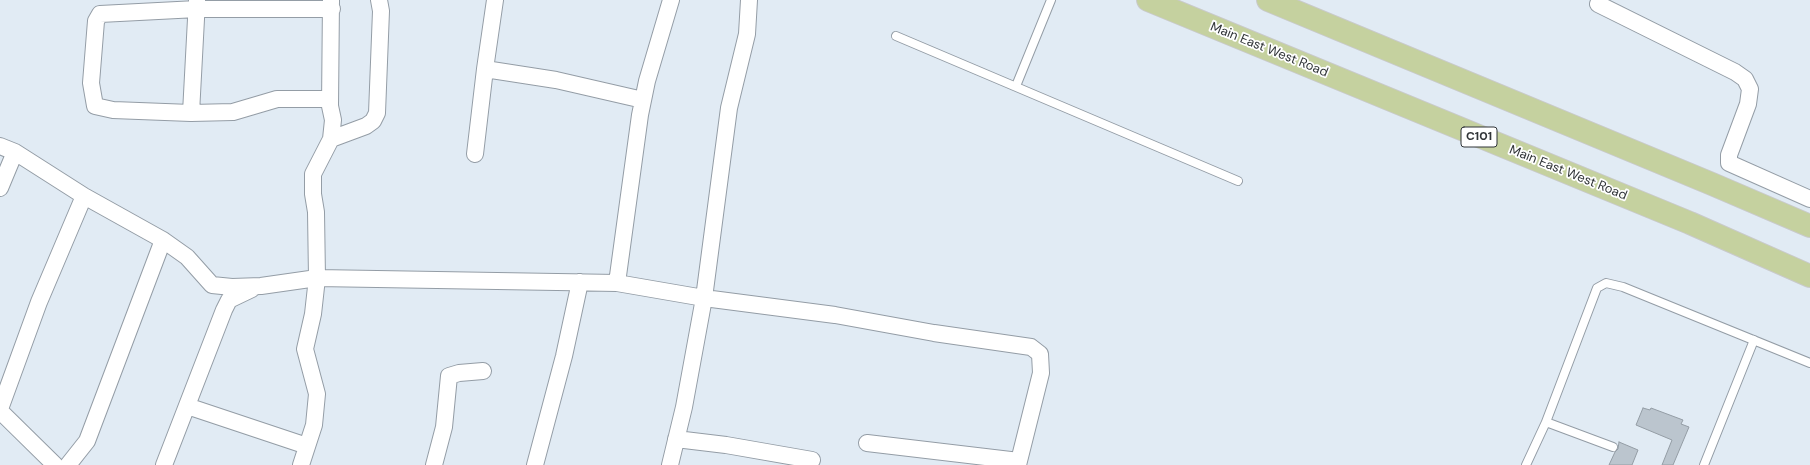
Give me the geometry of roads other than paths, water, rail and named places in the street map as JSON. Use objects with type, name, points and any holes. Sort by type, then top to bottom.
[{"type":"main road","name":"Main East West Road","points":[[1148,0],[1690,223],[1810,276]]},
{"type":"main road","points":[[1268,0],[1810,226]]},
{"type":"street","points":[[331,139],[366,126],[373,121],[377,113],[381,11],[379,0]]},
{"type":"street","points":[[475,154],[495,0]]},
{"type":"street","points":[[617,283],[646,81],[671,0]]},
{"type":"street","points":[[670,465],[684,407],[704,298],[729,108],[747,34],[749,0]]},
{"type":"street","points":[[301,465],[314,425],[317,394],[305,349],[313,314],[317,278],[316,212],[313,194],[313,174],[331,139],[333,120],[330,99],[332,4],[197,5],[100,14],[96,21],[91,83],[94,103],[98,107],[113,110],[191,113],[233,112],[277,99],[330,99]]},
{"type":"street","points":[[1598,4],[1736,72],[1744,78],[1750,89],[1748,104],[1729,155],[1729,163],[1810,199]]},
{"type":"street","points":[[191,113],[197,5]]},
{"type":"street","points":[[485,69],[556,80],[643,100]]},
{"type":"street","points":[[0,146],[15,152],[84,196],[163,240],[187,257],[212,286],[261,286],[317,278],[617,283],[704,298],[835,315],[934,333],[1031,347],[1040,354],[1041,373],[1018,463],[867,443]]},
{"type":"street","points":[[0,188],[15,152]]},
{"type":"street","points":[[55,465],[0,410],[39,302],[84,196]]},
{"type":"street","points":[[68,465],[87,441],[163,240]]},
{"type":"street","points":[[535,465],[564,356],[580,282]]},
{"type":"street","points":[[164,465],[221,316],[229,300],[244,292],[261,286]]},
{"type":"street","points":[[434,465],[444,427],[449,376],[459,373],[483,371]]},
{"type":"street","points":[[187,406],[307,446]]},
{"type":"street","points":[[676,439],[726,445],[812,460]]},
{"type":"lane","points":[[1016,86],[1051,0]]},
{"type":"lane","points":[[896,36],[1238,181]]},
{"type":"lane","points":[[1526,465],[1546,422],[1597,288],[1606,283],[1623,287],[1810,363]]},
{"type":"lane","points":[[1704,465],[1754,340]]},
{"type":"lane","points":[[1546,422],[1613,447]]}]
